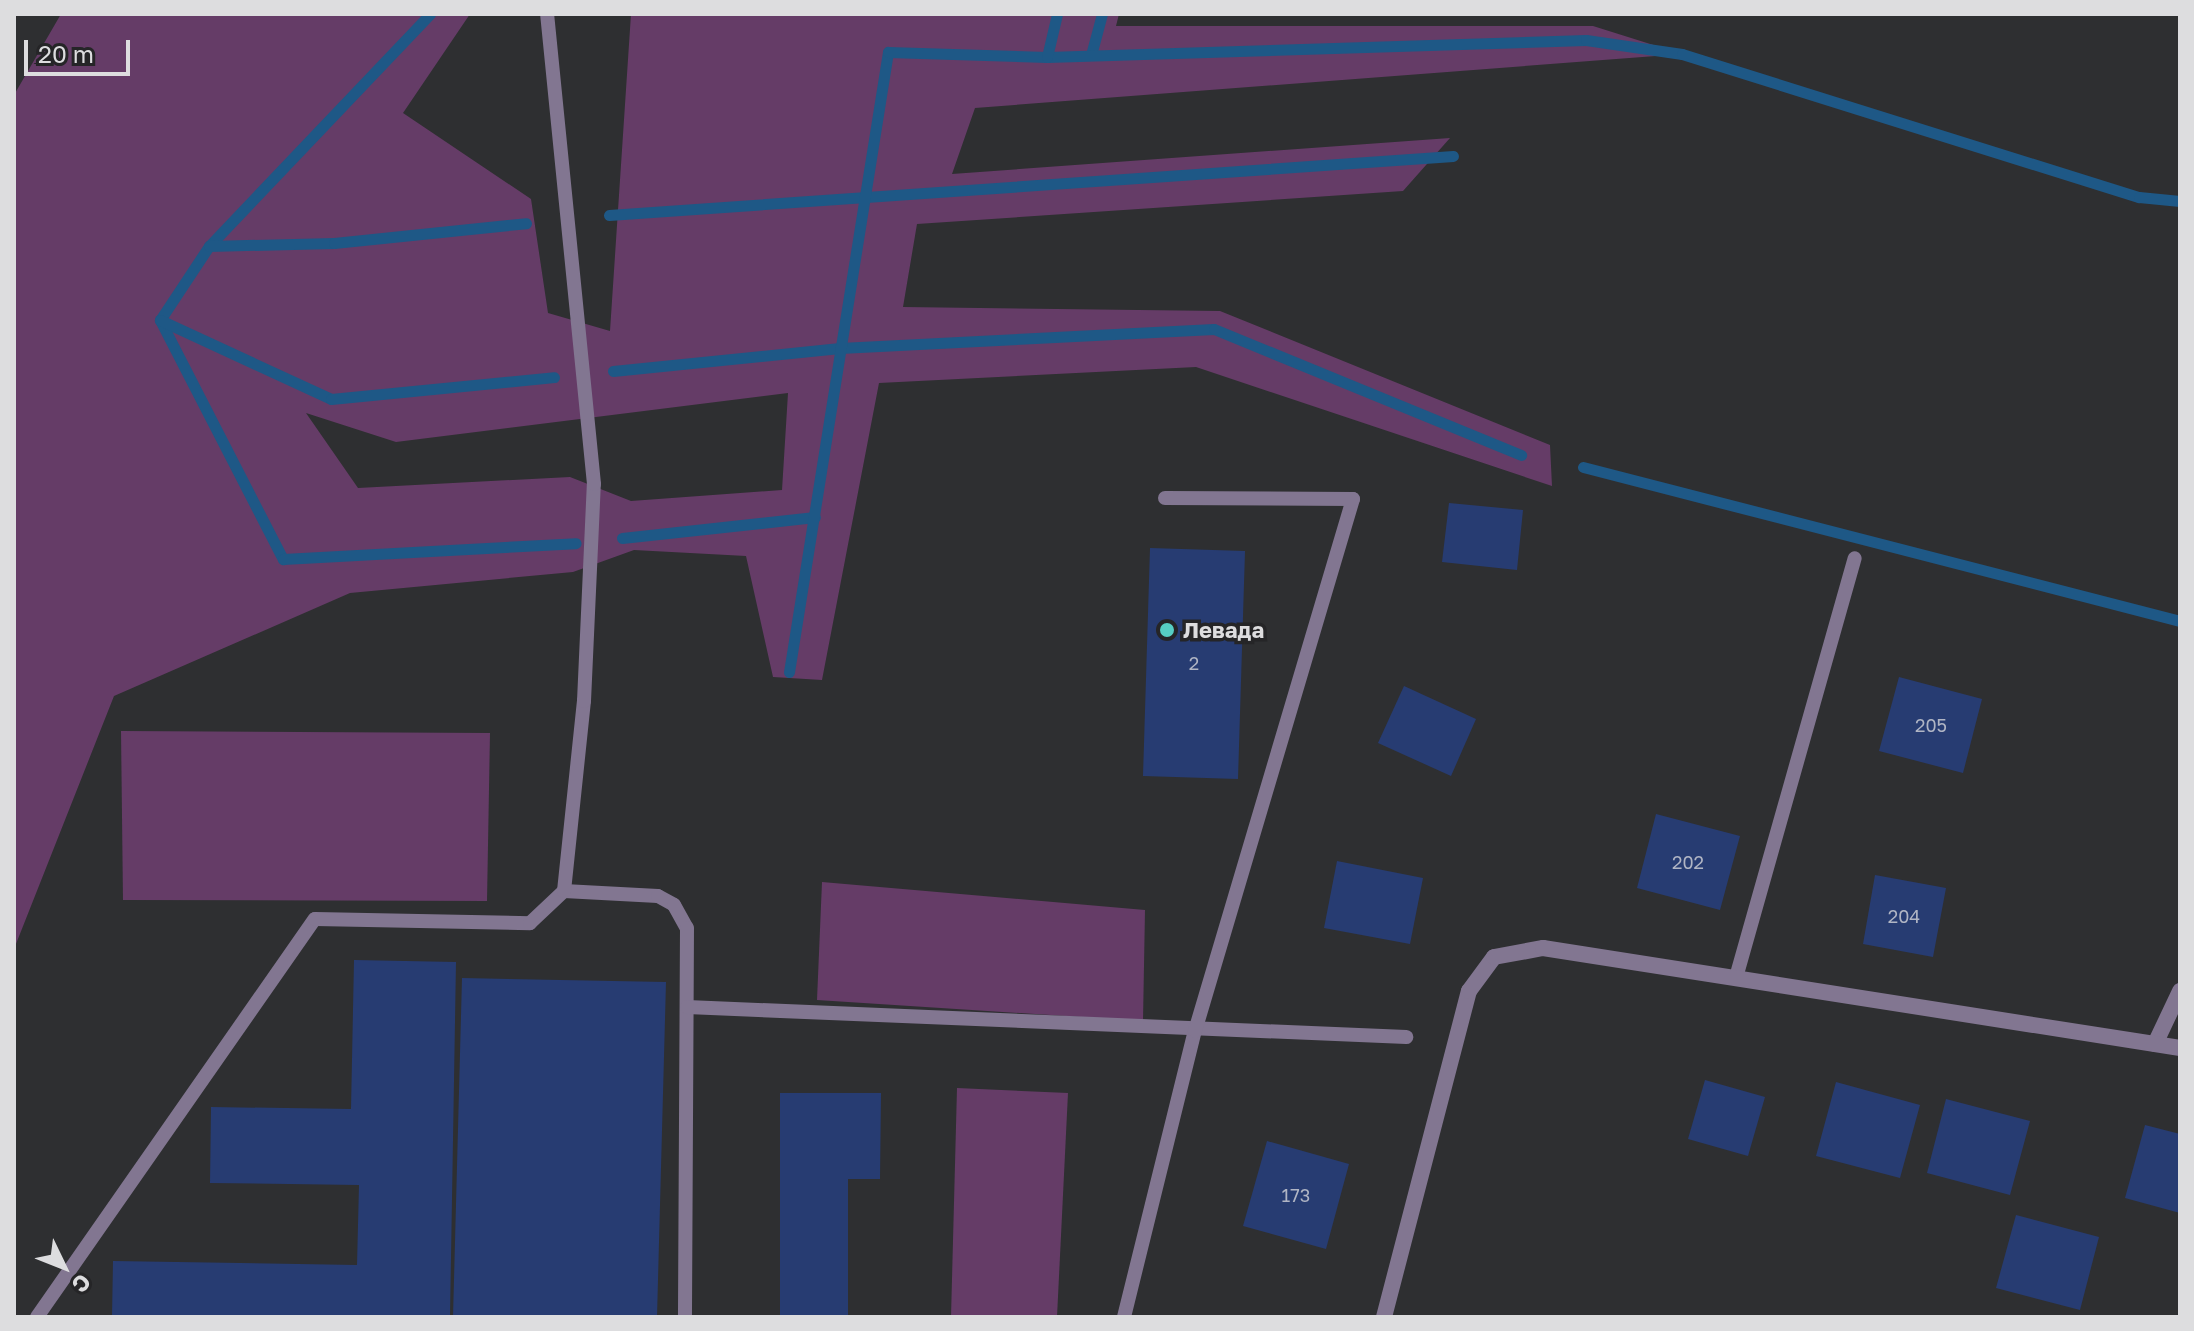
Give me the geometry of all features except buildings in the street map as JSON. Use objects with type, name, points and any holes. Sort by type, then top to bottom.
[{"type":"street","points":[[1384,1317],[1469,991],[1494,957],[1543,948],[1737,974],[2180,1048]]},
{"type":"street","points":[[2155,1044],[2180,991]]},
{"type":"lane","points":[[37,1317],[315,919],[530,923],[564,891],[594,484],[547,14]]},
{"type":"lane","points":[[1124,1317],[1195,1031],[1353,499],[1165,498]]},
{"type":"lane","points":[[1737,974],[1855,558]]},
{"type":"lane","points":[[564,891],[658,896],[674,905],[687,928],[685,1317]]},
{"type":"lane","points":[[687,1007],[1195,1031],[1406,1037]]},
{"type":"shaded area","points":[[61,14],[470,14],[403,113],[531,199],[548,313],[610,331],[631,14],[1119,14],[1116,26],[1593,26],[1682,54],[975,108],[952,174],[1450,138],[1403,191],[917,224],[903,307],[1220,311],[1550,445],[1552,486],[1196,367],[879,383],[822,680],[773,677],[746,556],[634,550],[573,572],[350,593],[114,696],[14,949],[14,95]],"holes":[[[788,393],[782,490],[631,501],[570,477],[358,488],[306,413],[396,442]]]},
{"type":"shaded area","points":[[121,731],[490,733],[487,901],[123,900]]},
{"type":"shaded area","points":[[822,882],[1145,910],[1143,1021],[817,1000]]},
{"type":"shaded area","points":[[957,1088],[1068,1093],[1057,1317],[951,1317]]},
{"type":"waterway","points":[[430,14],[209,246],[160,320],[283,559],[576,543]]},
{"type":"waterway","points":[[789,672],[888,52],[1047,57],[1057,14]]},
{"type":"waterway","points":[[1091,55],[1102,14]]},
{"type":"waterway","points":[[1047,57],[1586,40],[1682,54],[2139,197],[2180,201]]},
{"type":"waterway","points":[[609,215],[1453,156]]},
{"type":"waterway","points":[[209,246],[334,243],[526,223]]},
{"type":"waterway","points":[[160,320],[331,399],[554,377]]},
{"type":"waterway","points":[[613,371],[840,348],[1214,329],[1521,455]]},
{"type":"waterway","points":[[1583,467],[2180,621]]},
{"type":"waterway","points":[[622,538],[815,517]]},
{"type":"place","name":"Левада","points":[[1167,630]]}]
